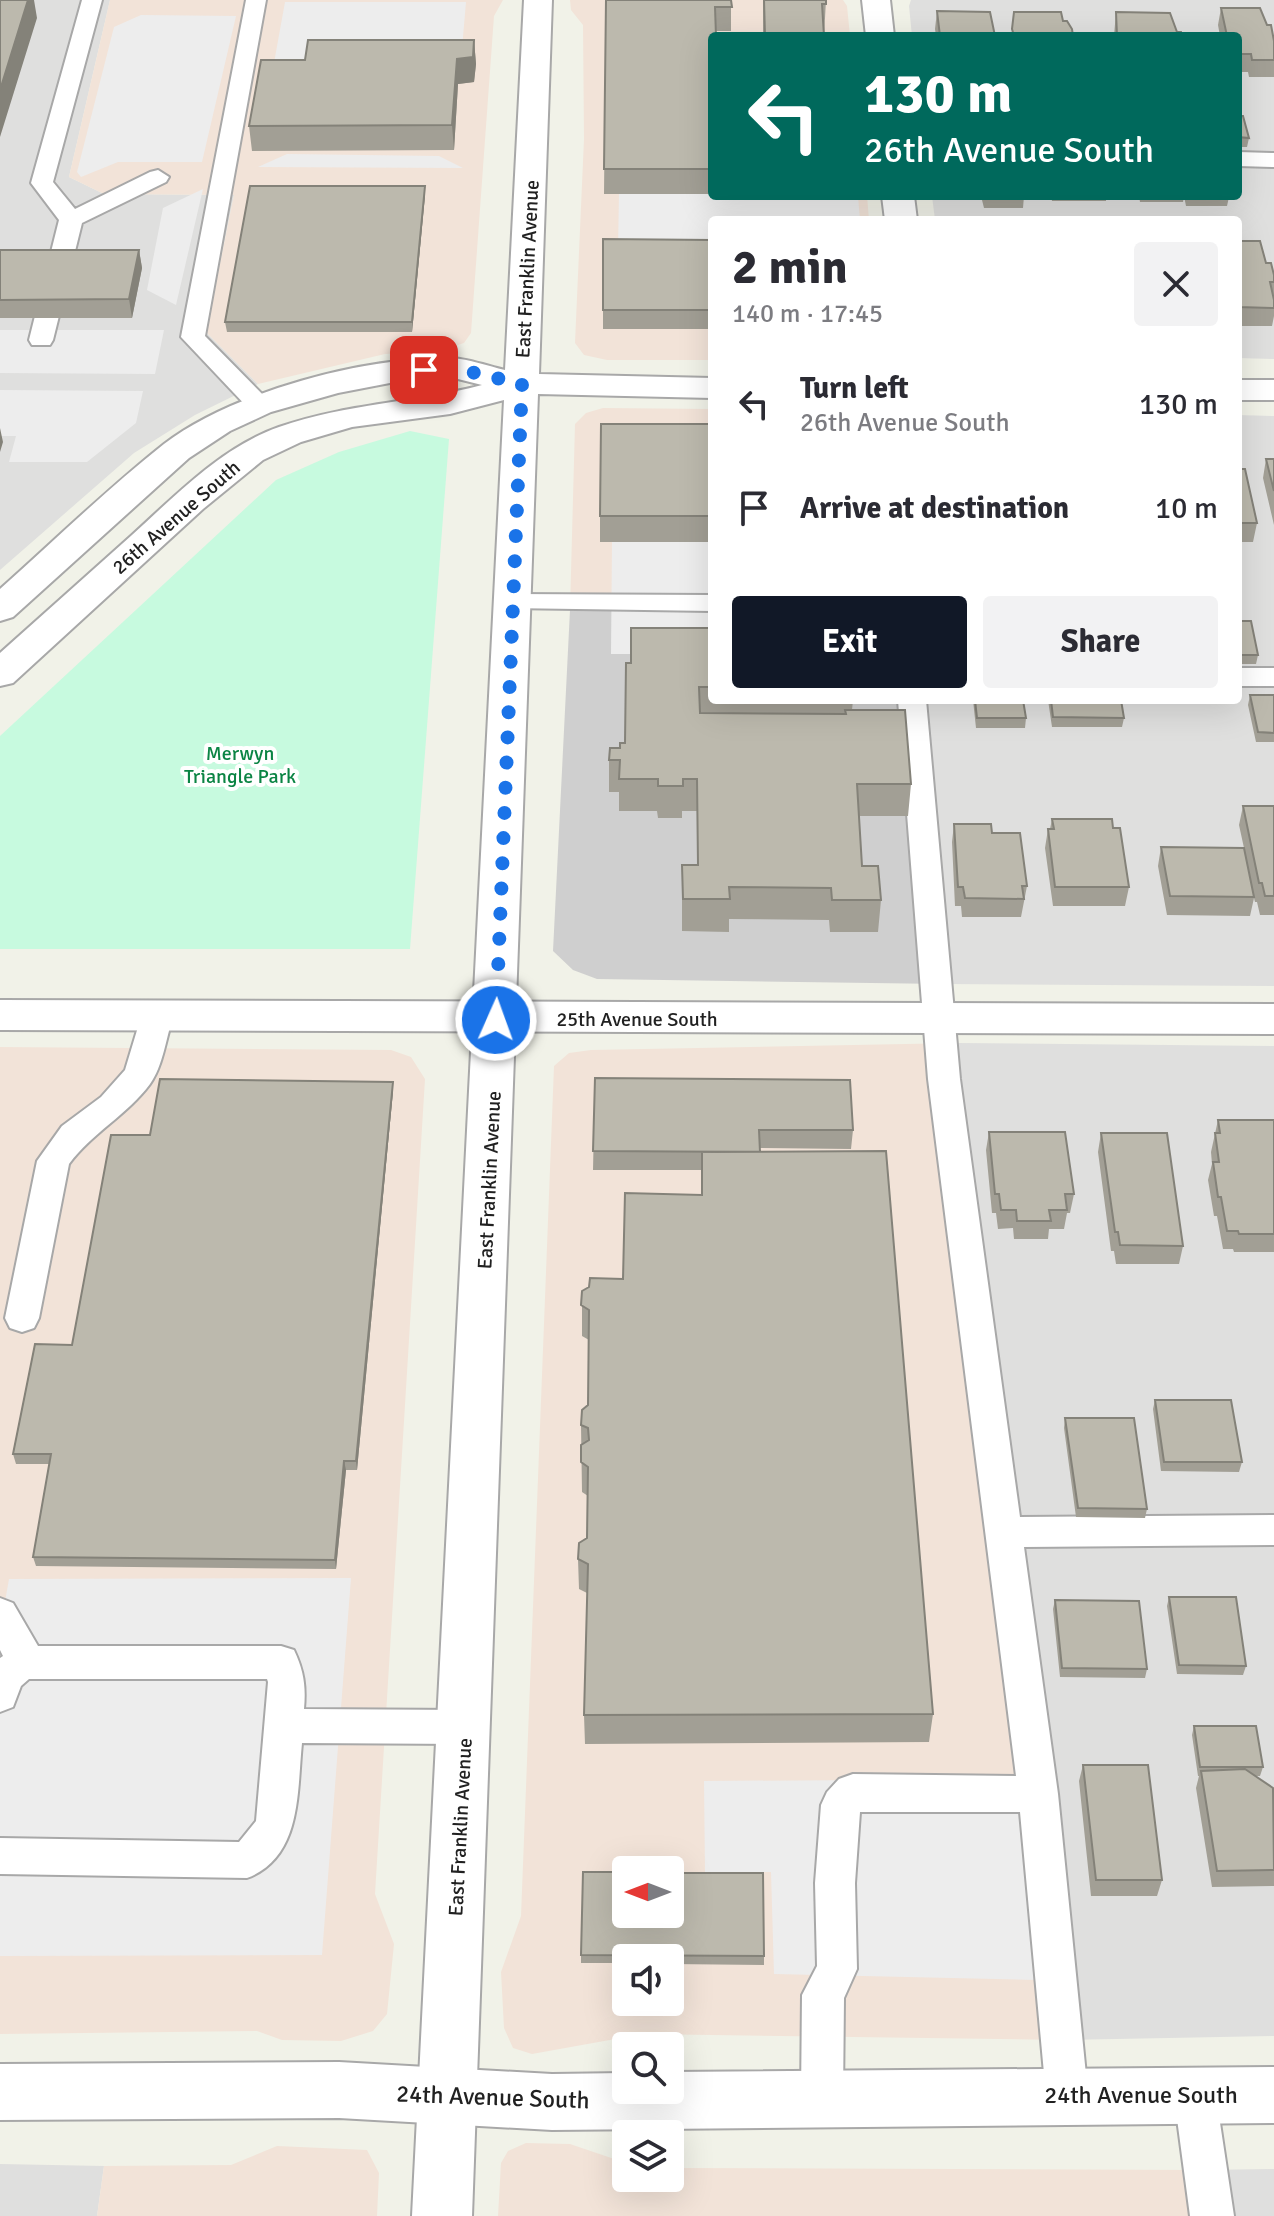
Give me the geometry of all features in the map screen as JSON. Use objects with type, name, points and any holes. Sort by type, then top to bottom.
[{"type":"street","name":"East Franklin Avenue","points":[[442,2216],[538,0]]},
{"type":"street","points":[[876,0],[880,32]]},
{"type":"street","name":"26th Avenue South","points":[[0,609],[177,451],[218,424],[259,405],[333,384],[395,372],[454,368],[522,384],[708,388]]},
{"type":"street","name":"26th Avenue South","points":[[0,674],[190,501],[251,453],[289,435],[348,417],[450,404],[522,384]]},
{"type":"street","points":[[1242,390],[1274,390]]},
{"type":"street","name":"25th Avenue South","points":[[0,1015],[496,1020],[938,1017],[1274,1019]]},
{"type":"street","name":"24th Avenue South","points":[[0,2092],[339,2090],[552,2102],[1274,2095]]},
{"type":"lane","points":[[71,219],[42,183],[92,0]]},
{"type":"lane","points":[[256,0],[193,337],[259,405]]},
{"type":"lane","points":[[1242,159],[1274,160]]},
{"type":"lane","points":[[71,219],[158,177]]},
{"type":"lane","points":[[41,340],[71,219]]},
{"type":"lane","points":[[513,602],[708,603]]},
{"type":"lane","points":[[1242,677],[1274,677]]},
{"type":"lane","points":[[912,704],[938,1017],[1038,1794],[1067,2095]]},
{"type":"lane","points":[[22,1318],[53,1161],[73,1135],[112,1105],[139,1075],[157,1017]]},
{"type":"lane","points":[[1005,1532],[1274,1530]]},
{"type":"lane","points":[[0,1614],[27,1663]]},
{"type":"lane","points":[[0,1695],[4,1677],[11,1669],[27,1663],[281,1662],[287,1682],[275,1823],[264,1844],[247,1860],[0,1856]]},
{"type":"lane","points":[[284,1726],[464,1727]]},
{"type":"lane","points":[[822,2098],[823,1995],[837,1969],[835,1883],[841,1805],[853,1792],[1038,1794]]},
{"type":"lane","points":[[1195,2096],[1212,2216]]},
{"type":"shaded area","points":[[0,0],[110,0],[69,177],[104,194],[234,195],[206,332],[258,384],[195,415],[134,453],[0,570]]},
{"type":"shaded area","points":[[110,0],[503,0],[494,16],[471,333],[464,343],[440,351],[385,354],[258,384],[206,332],[234,195],[104,194],[69,177]]},
{"type":"shaded area","points":[[570,0],[843,0],[847,6],[850,32],[708,32],[708,200],[867,200],[869,216],[708,216],[708,360],[607,360],[584,355],[575,343],[584,139],[583,25],[571,10]]},
{"type":"shaded area","points":[[911,0],[1274,0],[1274,359],[1242,358],[1242,216],[934,216],[932,200],[1242,200],[1242,32],[912,32]]},
{"type":"shaded area","points":[[285,2],[466,2],[461,60],[270,85]]},
{"type":"shaded area","points":[[141,15],[236,16],[202,162],[118,162],[81,177],[77,172],[114,27]]},
{"type":"shaded area","points":[[287,154],[439,156],[463,168],[258,167]]},
{"type":"shaded area","points":[[203,189],[176,305],[147,290],[163,208]]},
{"type":"shaded area","points":[[619,193],[708,194],[708,200],[858,200],[860,216],[708,216],[708,250],[618,250]]},
{"type":"shaded area","points":[[0,330],[164,330],[155,374],[0,373]]},
{"type":"shaded area","points":[[0,390],[143,391],[136,423],[87,462],[9,462],[16,436],[0,436]]},
{"type":"shaded area","points":[[603,408],[708,409],[708,610],[570,610],[575,424],[586,413]]},
{"type":"shaded area","points":[[1242,415],[1274,416],[1274,986],[944,984],[919,704],[1242,704]]},
{"type":"shaded area","points":[[612,542],[708,542],[708,654],[611,654]]},
{"type":"shaded area","points":[[570,610],[708,610],[708,704],[919,704],[944,984],[597,979],[573,970],[553,951]]},
{"type":"shaded area","points":[[958,1043],[1274,1046],[1274,2036],[1064,2040],[968,1175]]},
{"type":"shaded area","points":[[958,1043],[968,1175],[1064,2040],[612,2032],[612,2040],[532,2054],[513,2048],[504,2028],[501,1972],[521,1916],[554,1066],[569,1053],[591,1050]]},
{"type":"shaded area","points":[[0,1047],[391,1050],[411,1057],[425,1079],[375,1894],[394,1944],[387,2014],[373,2031],[341,2041],[282,2040],[257,2031],[0,2034]]},
{"type":"shaded area","points":[[351,1578],[322,1955],[0,1956],[0,1630],[9,1579]]},
{"type":"shaded area","points":[[1018,1779],[1037,1980],[774,1974],[771,1872],[705,1872],[704,1781]]},
{"type":"shaded area","points":[[526,2143],[570,2144],[612,2158],[612,2192],[684,2192],[684,2168],[1201,2170],[1207,2216],[498,2216],[501,2163],[508,2151]]},
{"type":"shaded area","points":[[277,2146],[367,2150],[379,2173],[377,2216],[97,2216],[104,2166],[231,2165]]},
{"type":"shaded area","points":[[0,2164],[104,2166],[97,2216],[0,2216]]},
{"type":"shaded area","points":[[1274,2169],[1274,2216],[1207,2216],[1201,2170]]},
{"type":"green space","name":"Merwyn Triangle Park","points":[[410,431],[449,439],[410,949],[0,949],[0,736],[276,480],[339,452]]},
{"type":"building","points":[[0,0],[28,0],[0,90]]},
{"type":"building","points":[[606,0],[731,0],[732,7],[715,7],[716,32],[708,32],[708,169],[604,169]]},
{"type":"building","points":[[764,0],[826,0],[826,4],[822,4],[824,32],[765,32]]},
{"type":"building","points":[[1221,8],[1260,8],[1267,25],[1271,25],[1274,60],[1252,60],[1251,54],[1242,54],[1242,32],[1226,32]]},
{"type":"building","points":[[937,11],[990,12],[994,32],[940,32]]},
{"type":"building","points":[[1014,12],[1061,12],[1063,21],[1067,21],[1072,32],[1013,32]]},
{"type":"building","points":[[1116,12],[1170,13],[1177,32],[1117,32]]},
{"type":"building","points":[[308,40],[474,40],[473,57],[457,59],[452,125],[249,126],[261,60],[305,60]]},
{"type":"building","points":[[1242,116],[1243,116],[1249,138],[1242,137]]},
{"type":"building","points":[[250,186],[425,186],[412,322],[225,322]]},
{"type":"building","points":[[603,239],[708,240],[708,310],[603,310]]},
{"type":"building","points":[[1242,241],[1260,241],[1266,263],[1271,263],[1274,308],[1242,307]]},
{"type":"building","points":[[0,250],[139,250],[129,299],[0,300]]},
{"type":"building","points":[[601,424],[708,424],[708,516],[600,516]]},
{"type":"building","points":[[1266,459],[1274,459],[1274,491]]},
{"type":"building","points":[[1242,469],[1245,469],[1257,523],[1242,523]]},
{"type":"building","points":[[1242,621],[1251,621],[1258,655],[1242,655]]},
{"type":"building","points":[[631,628],[708,628],[708,687],[699,687],[700,713],[846,714],[845,710],[905,710],[911,784],[857,784],[862,866],[878,866],[881,900],[832,900],[831,888],[729,887],[730,899],[683,899],[682,865],[698,865],[697,779],[683,779],[683,786],[658,786],[658,779],[619,779],[620,760],[609,760],[610,748],[620,748],[620,743],[625,743],[626,663],[631,663]]},
{"type":"building","points":[[1250,695],[1274,695],[1274,733],[1258,732]]},
{"type":"building","points":[[975,704],[1024,704],[1026,718],[977,718]]},
{"type":"building","points":[[1051,704],[1122,704],[1124,718],[1053,717]]},
{"type":"building","points":[[1243,806],[1274,806],[1274,896],[1265,896],[1262,883],[1259,883]]},
{"type":"building","points":[[1052,819],[1112,819],[1113,828],[1120,828],[1129,887],[1055,887],[1048,829],[1054,829]]},
{"type":"building","points":[[954,824],[991,824],[992,833],[1020,833],[1027,886],[1022,886],[1024,899],[965,898],[963,887],[958,887]]},
{"type":"building","points":[[1161,847],[1244,848],[1254,897],[1170,896]]},
{"type":"building","points":[[595,1078],[850,1080],[853,1130],[759,1130],[760,1152],[593,1151]]},
{"type":"building","points":[[160,1079],[393,1082],[356,1461],[344,1461],[335,1560],[33,1557],[51,1454],[13,1454],[35,1344],[72,1345],[111,1135],[150,1135]]},
{"type":"building","points":[[1218,1120],[1274,1120],[1274,1234],[1227,1231],[1213,1162],[1219,1162],[1215,1133],[1220,1133]]},
{"type":"building","points":[[989,1132],[1065,1132],[1074,1194],[1065,1194],[1067,1210],[1049,1210],[1051,1221],[1017,1221],[1016,1210],[1001,1210],[999,1194],[995,1194]]},
{"type":"building","points":[[1101,1133],[1167,1133],[1183,1246],[1120,1245],[1118,1232],[1115,1232]]},
{"type":"building","points":[[886,1151],[933,1714],[584,1715],[588,1564],[578,1559],[579,1543],[587,1538],[588,1467],[581,1462],[581,1445],[589,1440],[588,1428],[581,1425],[582,1410],[588,1405],[589,1310],[581,1305],[582,1291],[589,1287],[590,1278],[623,1279],[625,1193],[702,1195],[702,1152]]},
{"type":"building","points":[[1155,1400],[1231,1400],[1242,1462],[1164,1462]]},
{"type":"building","points":[[1065,1418],[1134,1418],[1147,1509],[1078,1508]]},
{"type":"building","points":[[1169,1597],[1236,1597],[1246,1666],[1179,1665]]},
{"type":"building","points":[[1055,1600],[1139,1601],[1147,1669],[1062,1668]]},
{"type":"building","points":[[1194,1726],[1256,1726],[1263,1767],[1200,1767]]},
{"type":"building","points":[[1083,1765],[1148,1765],[1162,1880],[1096,1880]]},
{"type":"building","points":[[1245,1769],[1273,1788],[1274,1870],[1217,1871],[1201,1771]]},
{"type":"building","points":[[583,1872],[612,1872],[612,1928],[684,1928],[684,1873],[763,1873],[764,1956],[684,1956],[684,1944],[612,1944],[612,1955],[581,1955]]},
{"type":"route","points":[[424,370],[454,368],[522,384],[496,1020]]}]
